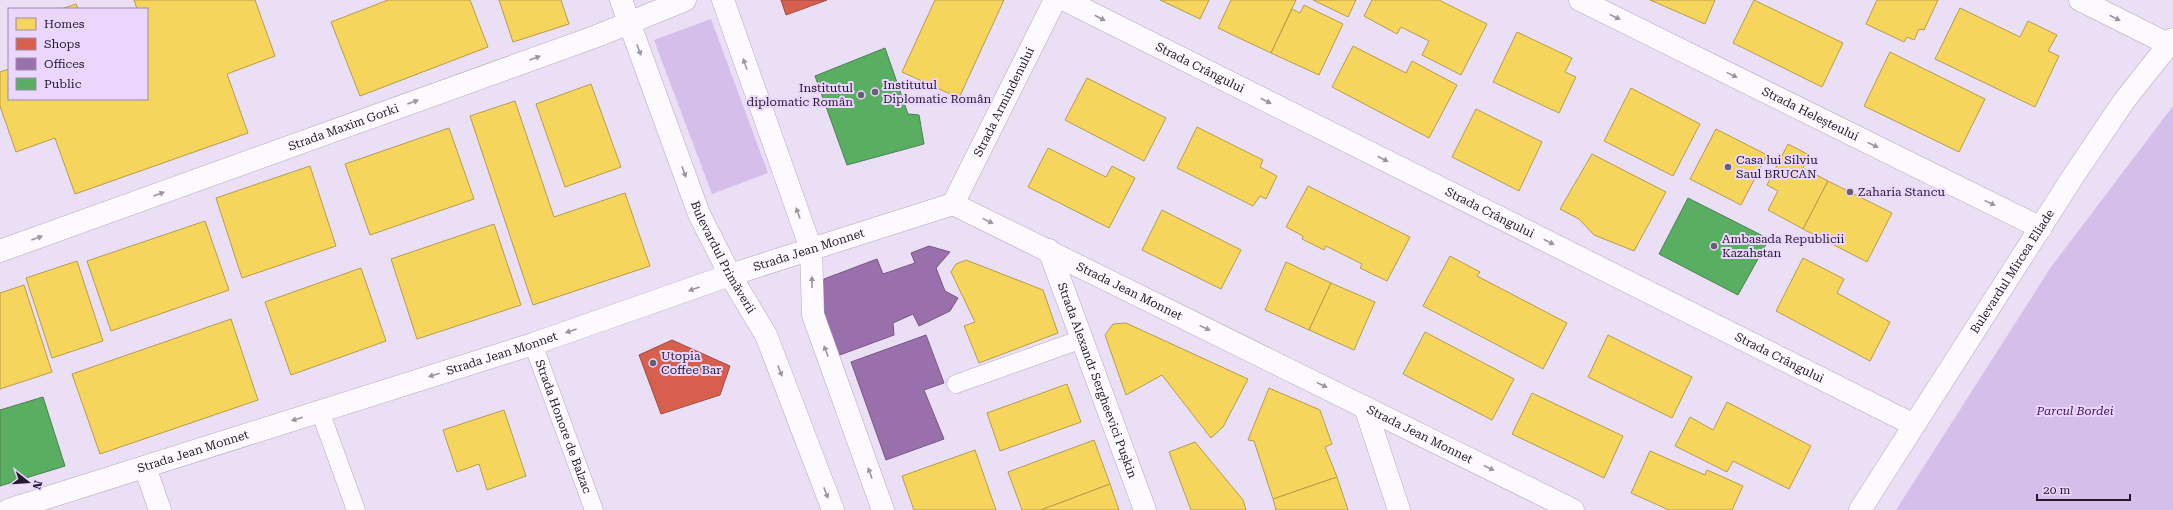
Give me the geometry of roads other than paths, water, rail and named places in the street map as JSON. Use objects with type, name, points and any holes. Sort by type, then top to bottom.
[{"type":"street","name":"Bulevardul Primăverii","points":[[621,0],[699,214],[730,275],[766,335],[833,510]]},
{"type":"street","name":"Strada Maxim Gorki","points":[[0,251],[597,36],[685,0]]},
{"type":"street","points":[[723,0],[811,249],[813,315],[883,510]]},
{"type":"street","name":"Strada Armindenului","points":[[953,204],[1055,0]]},
{"type":"street","name":"Strada Crângului","points":[[1065,0],[1914,425]]},
{"type":"street","name":"Strada Heleșteului","points":[[1580,0],[2041,228]]},
{"type":"street","points":[[2080,0],[2171,42]]},
{"type":"street","name":"Bulevardul Mircea Eliade","points":[[1860,510],[2124,101],[2171,42]]},
{"type":"street","name":"Strada Jean Monnet","points":[[8,510],[533,344],[730,275],[953,204],[1049,250],[1573,510]]},
{"type":"street","name":"Strada Alexandr Sergheevici Pușkin","points":[[1049,250],[1145,510]]},
{"type":"street","points":[[1365,407],[1399,510]]},
{"type":"street","points":[[145,467],[160,510]]},
{"type":"lane","points":[[956,384],[1082,339]]},
{"type":"lane","name":"Strada Honore de Balzac","points":[[533,344],[594,510]]},
{"type":"lane","points":[[320,411],[356,510]]},
{"type":"place","name":"Institutul Diplomatic Român","points":[[875,92]]},
{"type":"place","name":"Institutul diplomatic Român","points":[[861,95]]},
{"type":"place","name":"Casa lui Silviu Saul BRUCAN","points":[[1728,167]]},
{"type":"place","name":"Zaharia Stancu","points":[[1850,192]]},
{"type":"place","name":"Ambasada Republicii Kazahstan","points":[[1714,246]]},
{"type":"place","name":"Utopia Coffee Bar","points":[[653,363]]},
{"type":"park label","name":"Parcul Bordei","points":[[2075,411]]}]
